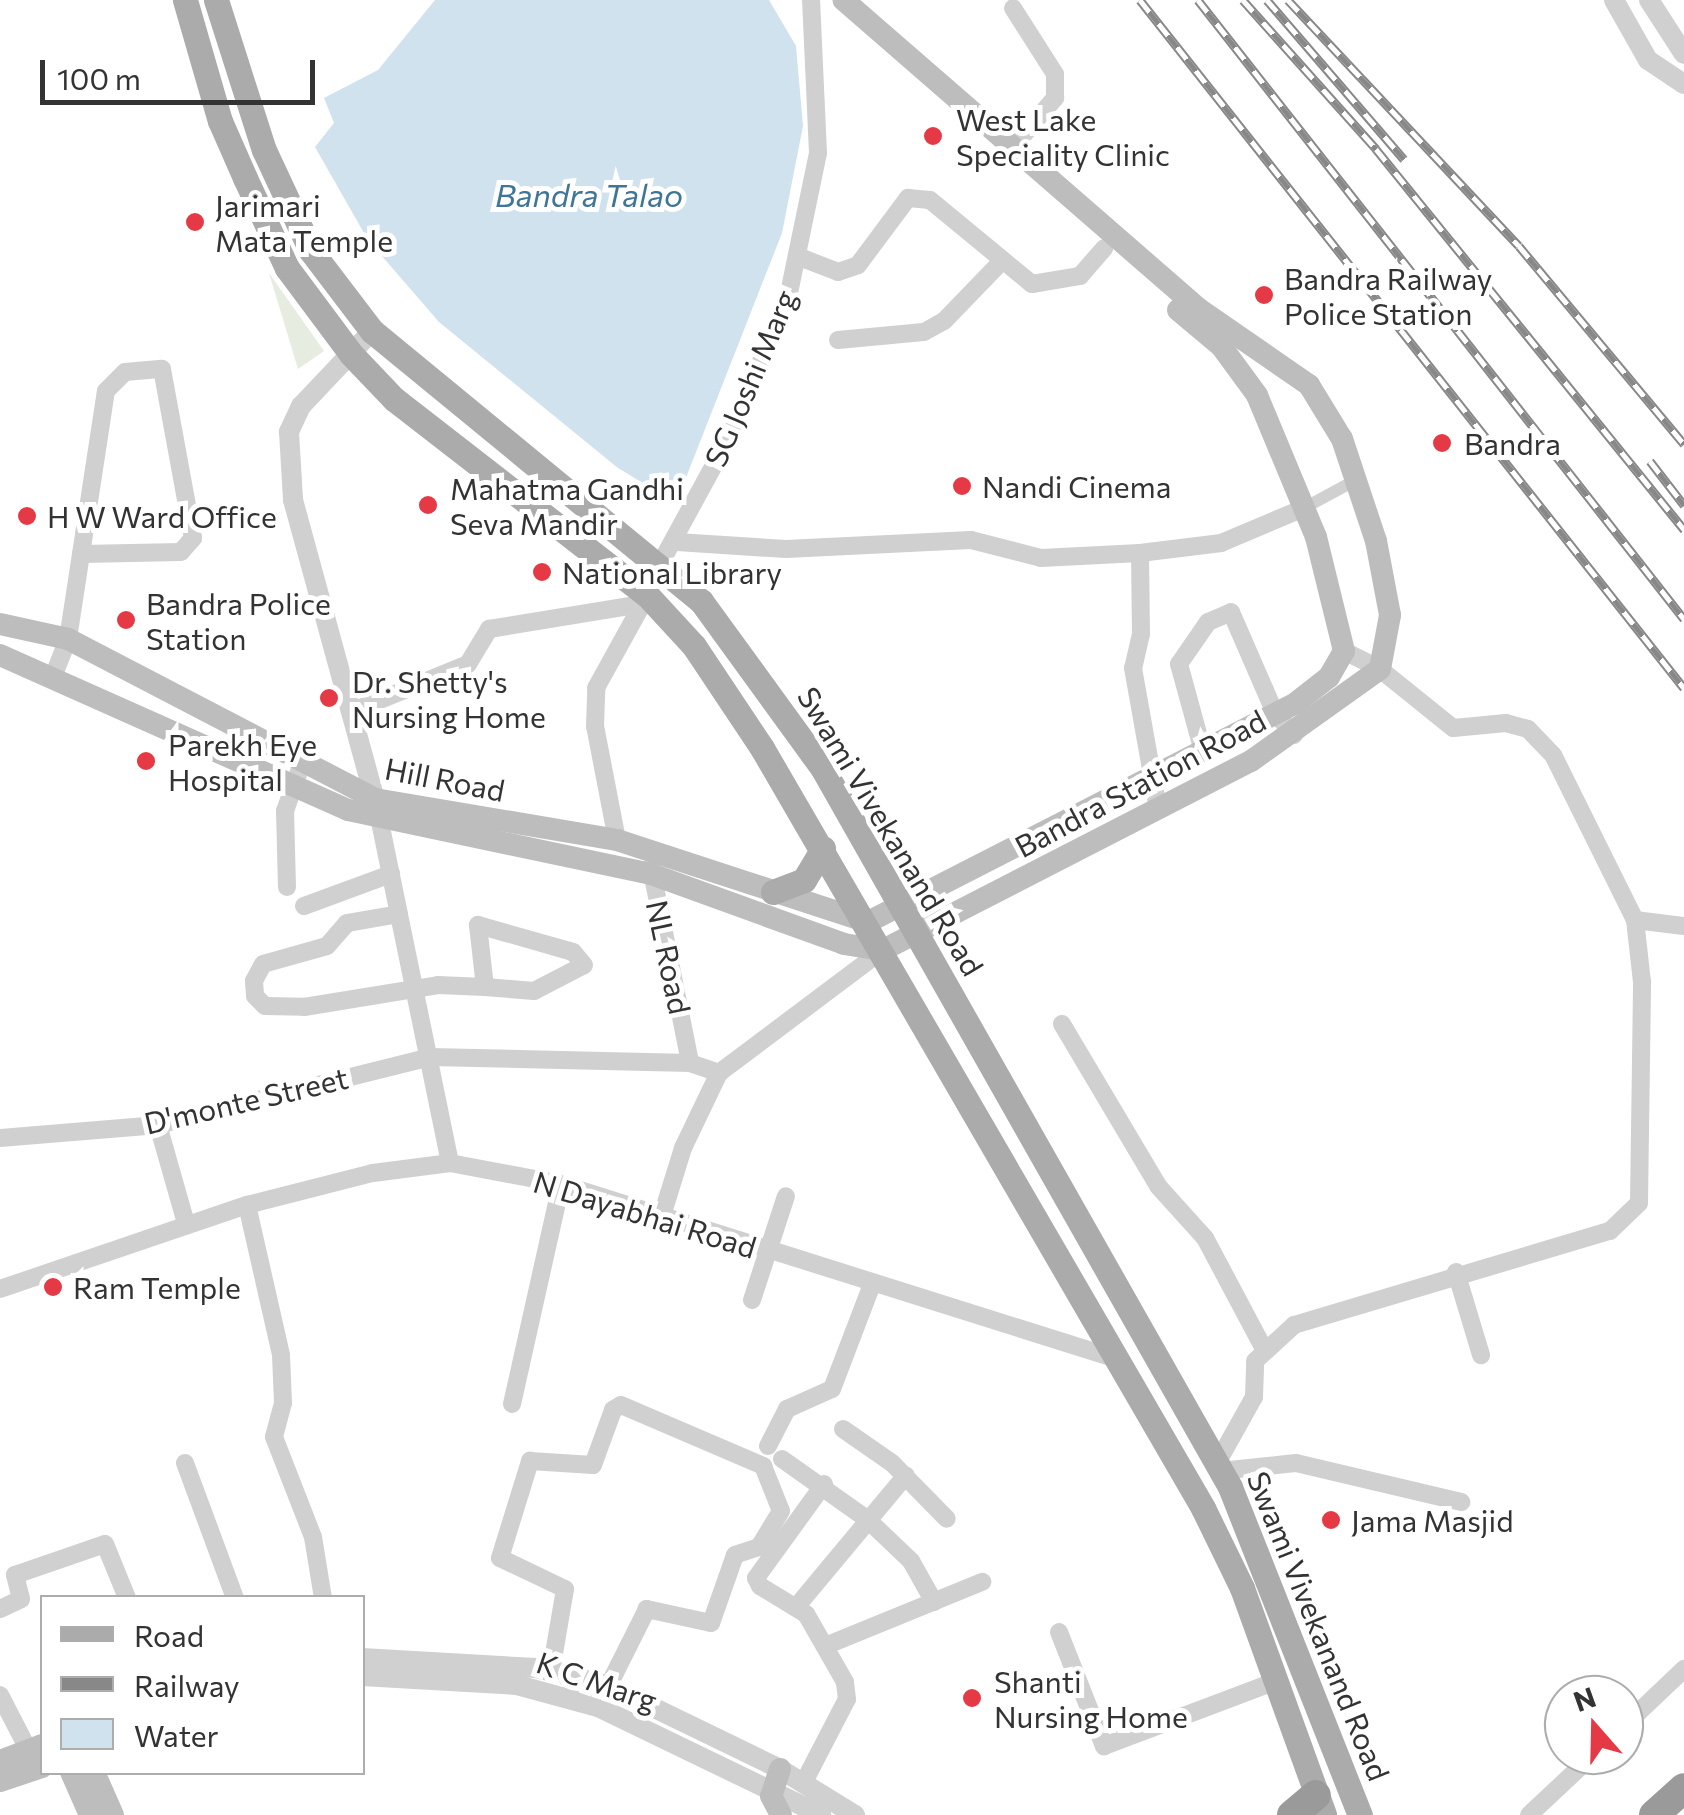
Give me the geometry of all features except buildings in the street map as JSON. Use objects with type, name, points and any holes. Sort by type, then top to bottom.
[{"type":"highway","points":[[1654,1815],[1684,1788]]},
{"type":"highway","points":[[1292,1815],[1320,1805]]},
{"type":"main road","name":"Swami Vivekanand Road","points":[[185,0],[220,121],[244,178],[287,268],[350,354],[394,400],[644,600],[694,646],[823,848],[1202,1508],[1276,1680],[1320,1805]]},
{"type":"main road","name":"Swami Vivekanand Road","points":[[216,0],[264,150],[311,251],[372,330],[445,397],[660,566],[730,633],[823,769],[1218,1468],[1272,1580],[1360,1815]]},
{"type":"main road","points":[[826,0],[1237,365],[1258,395],[1304,508],[1344,651]]},
{"type":"main road","points":[[843,0],[1199,309],[1309,385],[1342,440],[1387,586],[1389,638],[1380,669]]},
{"type":"main road","name":"Hill Road","points":[[0,624],[68,639],[298,773]]},
{"type":"main road","name":"Bandra Station Road","points":[[900,906],[1275,712],[1329,677],[1344,651]]},
{"type":"main road","name":"Hill Road","points":[[0,655],[377,808],[651,863],[773,892],[868,922]]},
{"type":"main road","name":"Bandra Station Road","points":[[883,950],[1294,735],[1380,669]]},
{"type":"main road","name":"Hill Road","points":[[377,808],[617,840],[651,863],[844,944],[883,950]]},
{"type":"main road","points":[[773,892],[804,880],[823,848]]},
{"type":"main road","points":[[868,922],[900,906]]},
{"type":"main road","points":[[955,1080],[987,1060]]},
{"type":"main road","points":[[0,1762],[38,1758]]},
{"type":"main road","points":[[0,1781],[38,1758]]},
{"type":"main road","points":[[73,1775],[105,1814]]},
{"type":"main road","points":[[95,1775],[105,1814]]},
{"type":"main road","points":[[777,1778],[771,1802],[795,1799]]},
{"type":"street","name":"SG Joshi Marg","points":[[660,566],[677,542],[733,430],[789,293],[818,153],[811,0]]},
{"type":"street","points":[[1614,0],[1648,60],[1684,84]]},
{"type":"street","points":[[1649,0],[1684,54]]},
{"type":"street","points":[[1012,147],[1056,98],[1055,74],[1013,8]]},
{"type":"street","points":[[797,256],[838,272],[858,265],[908,198],[930,200],[1000,263],[1032,284],[1080,276],[1104,248]]},
{"type":"street","points":[[838,340],[924,332],[944,320],[1000,263]]},
{"type":"street","points":[[372,330],[301,406],[290,432],[293,500],[377,808],[450,1164]]},
{"type":"street","points":[[53,677],[68,639],[81,554],[106,391],[125,372],[162,370],[194,538],[181,552],[81,554]]},
{"type":"street","points":[[677,542],[786,549],[971,540],[1042,558],[1140,553],[1221,543],[1304,508],[1356,480]]},
{"type":"street","points":[[1140,553],[1142,634],[1133,668],[1158,808]]},
{"type":"street","points":[[353,711],[468,664],[489,629],[644,600]]},
{"type":"street","points":[[617,840],[594,726],[596,688],[644,600]]},
{"type":"street","points":[[1202,748],[1180,664],[1208,622],[1231,612],[1275,712],[1294,735]]},
{"type":"street","points":[[1218,1468],[1254,1396],[1255,1362],[1264,1347],[1294,1325],[1456,1272],[1610,1231],[1638,1203],[1642,982],[1635,920],[1553,755],[1528,730],[1506,723],[1453,728],[1380,669],[1344,651]]},
{"type":"street","points":[[287,887],[285,811],[298,773]]},
{"type":"street","name":"NL Road","points":[[651,863],[690,1062]]},
{"type":"street","points":[[304,906],[391,874]]},
{"type":"street","points":[[399,914],[347,923],[327,946],[263,964],[253,990],[265,1006],[304,1007],[412,988],[534,990],[584,966],[573,952],[478,925],[485,988]]},
{"type":"street","points":[[1635,920],[1684,926]]},
{"type":"street","points":[[661,1219],[683,1148],[720,1073],[883,950]]},
{"type":"street","points":[[1062,1024],[1158,1186],[1205,1238],[1264,1347]]},
{"type":"street","name":"D'monte Street","points":[[0,1138],[158,1125],[430,1057],[690,1062],[720,1073]]},
{"type":"street","points":[[158,1125],[186,1223]]},
{"type":"street","name":"N Dayabhai Road","points":[[1,1287],[247,1205],[373,1173],[450,1164],[560,1184],[661,1219],[1114,1358]]},
{"type":"street","points":[[512,1404],[560,1184]]},
{"type":"street","points":[[752,1300],[786,1196]]},
{"type":"street","points":[[247,1205],[281,1355],[282,1403],[274,1437],[313,1538],[322,1595]]},
{"type":"street","points":[[1456,1272],[1481,1355]]},
{"type":"street","points":[[768,1446],[787,1409],[832,1389],[872,1284]]},
{"type":"street","points":[[540,1676],[565,1589],[506,1563],[500,1552],[530,1461],[590,1466],[613,1410],[627,1405],[763,1466],[781,1511],[759,1547],[735,1555],[711,1623],[647,1609],[598,1707]]},
{"type":"street","points":[[844,1429],[906,1475],[947,1519]]},
{"type":"street","points":[[782,1460],[824,1484],[868,1520],[911,1561],[934,1602]]},
{"type":"street","points":[[185,1463],[234,1595]]},
{"type":"street","points":[[1218,1468],[1296,1463],[1462,1502]]},
{"type":"street","points":[[797,1606],[906,1475]]},
{"type":"street","points":[[795,1799],[848,1699],[825,1646],[797,1606],[760,1586],[756,1578],[824,1484]]},
{"type":"street","points":[[0,1609],[20,1599],[15,1575],[105,1544],[125,1595]]},
{"type":"street","points":[[825,1646],[982,1582]]},
{"type":"street","points":[[1059,1632],[1104,1746],[1276,1680]]},
{"type":"street","name":"K C Marg","points":[[365,1658],[607,1684],[777,1778]]},
{"type":"street","points":[[1644,1707],[1684,1669]]},
{"type":"street","name":"K C Marg","points":[[365,1676],[540,1676],[598,1707],[777,1778]]},
{"type":"street","points":[[0,1695],[38,1758]]},
{"type":"street","points":[[1529,1815],[1572,1775]]},
{"type":"street","points":[[777,1778],[795,1799],[821,1815]]},
{"type":"street","points":[[795,1799],[856,1815]]},
{"type":"shaded area","points":[[269,273],[324,351],[298,369]]},
{"type":"water","name":"Bandra Talao","points":[[435,0],[769,0],[796,46],[803,126],[782,233],[676,503],[618,468],[439,322],[368,240],[315,147],[334,123],[324,98],[378,70]]},
{"type":"railway","points":[[1140,0],[1684,688]]},
{"type":"railway","points":[[1198,0],[1684,619]]},
{"type":"railway","points":[[1243,0],[1376,149],[1684,530]]},
{"type":"railway","points":[[1267,0],[1404,159]]},
{"type":"railway","points":[[1288,0],[1519,246],[1684,444]]},
{"type":"railway","points":[[1650,461],[1684,505]]},
{"type":"place","name":"West Lake Speciality Clinic","points":[[933,136]]},
{"type":"place","name":"Jarimari Mata Temple","points":[[195,222]]},
{"type":"place","name":"Bandra Railway Police Station","points":[[1264,295]]},
{"type":"place","name":"Bandra","points":[[1442,443]]},
{"type":"place","name":"Nandi Cinema","points":[[962,486]]},
{"type":"place","name":"Mahatma Gandhi Seva Mandir","points":[[428,505]]},
{"type":"place","name":"H W Ward Office","points":[[27,516]]},
{"type":"place","name":"National Library","points":[[542,572]]},
{"type":"place","name":"Bandra Police Station","points":[[126,620]]},
{"type":"place","name":"Dr. Shetty's Nursing Home","points":[[329,698]]},
{"type":"place","name":"Parekh Eye Hospital","points":[[146,761]]},
{"type":"place","name":"Ram Temple","points":[[53,1287]]},
{"type":"place","name":"Jama Masjid","points":[[1331,1520]]},
{"type":"place","name":"Shanti Nursing Home","points":[[972,1698]]}]
